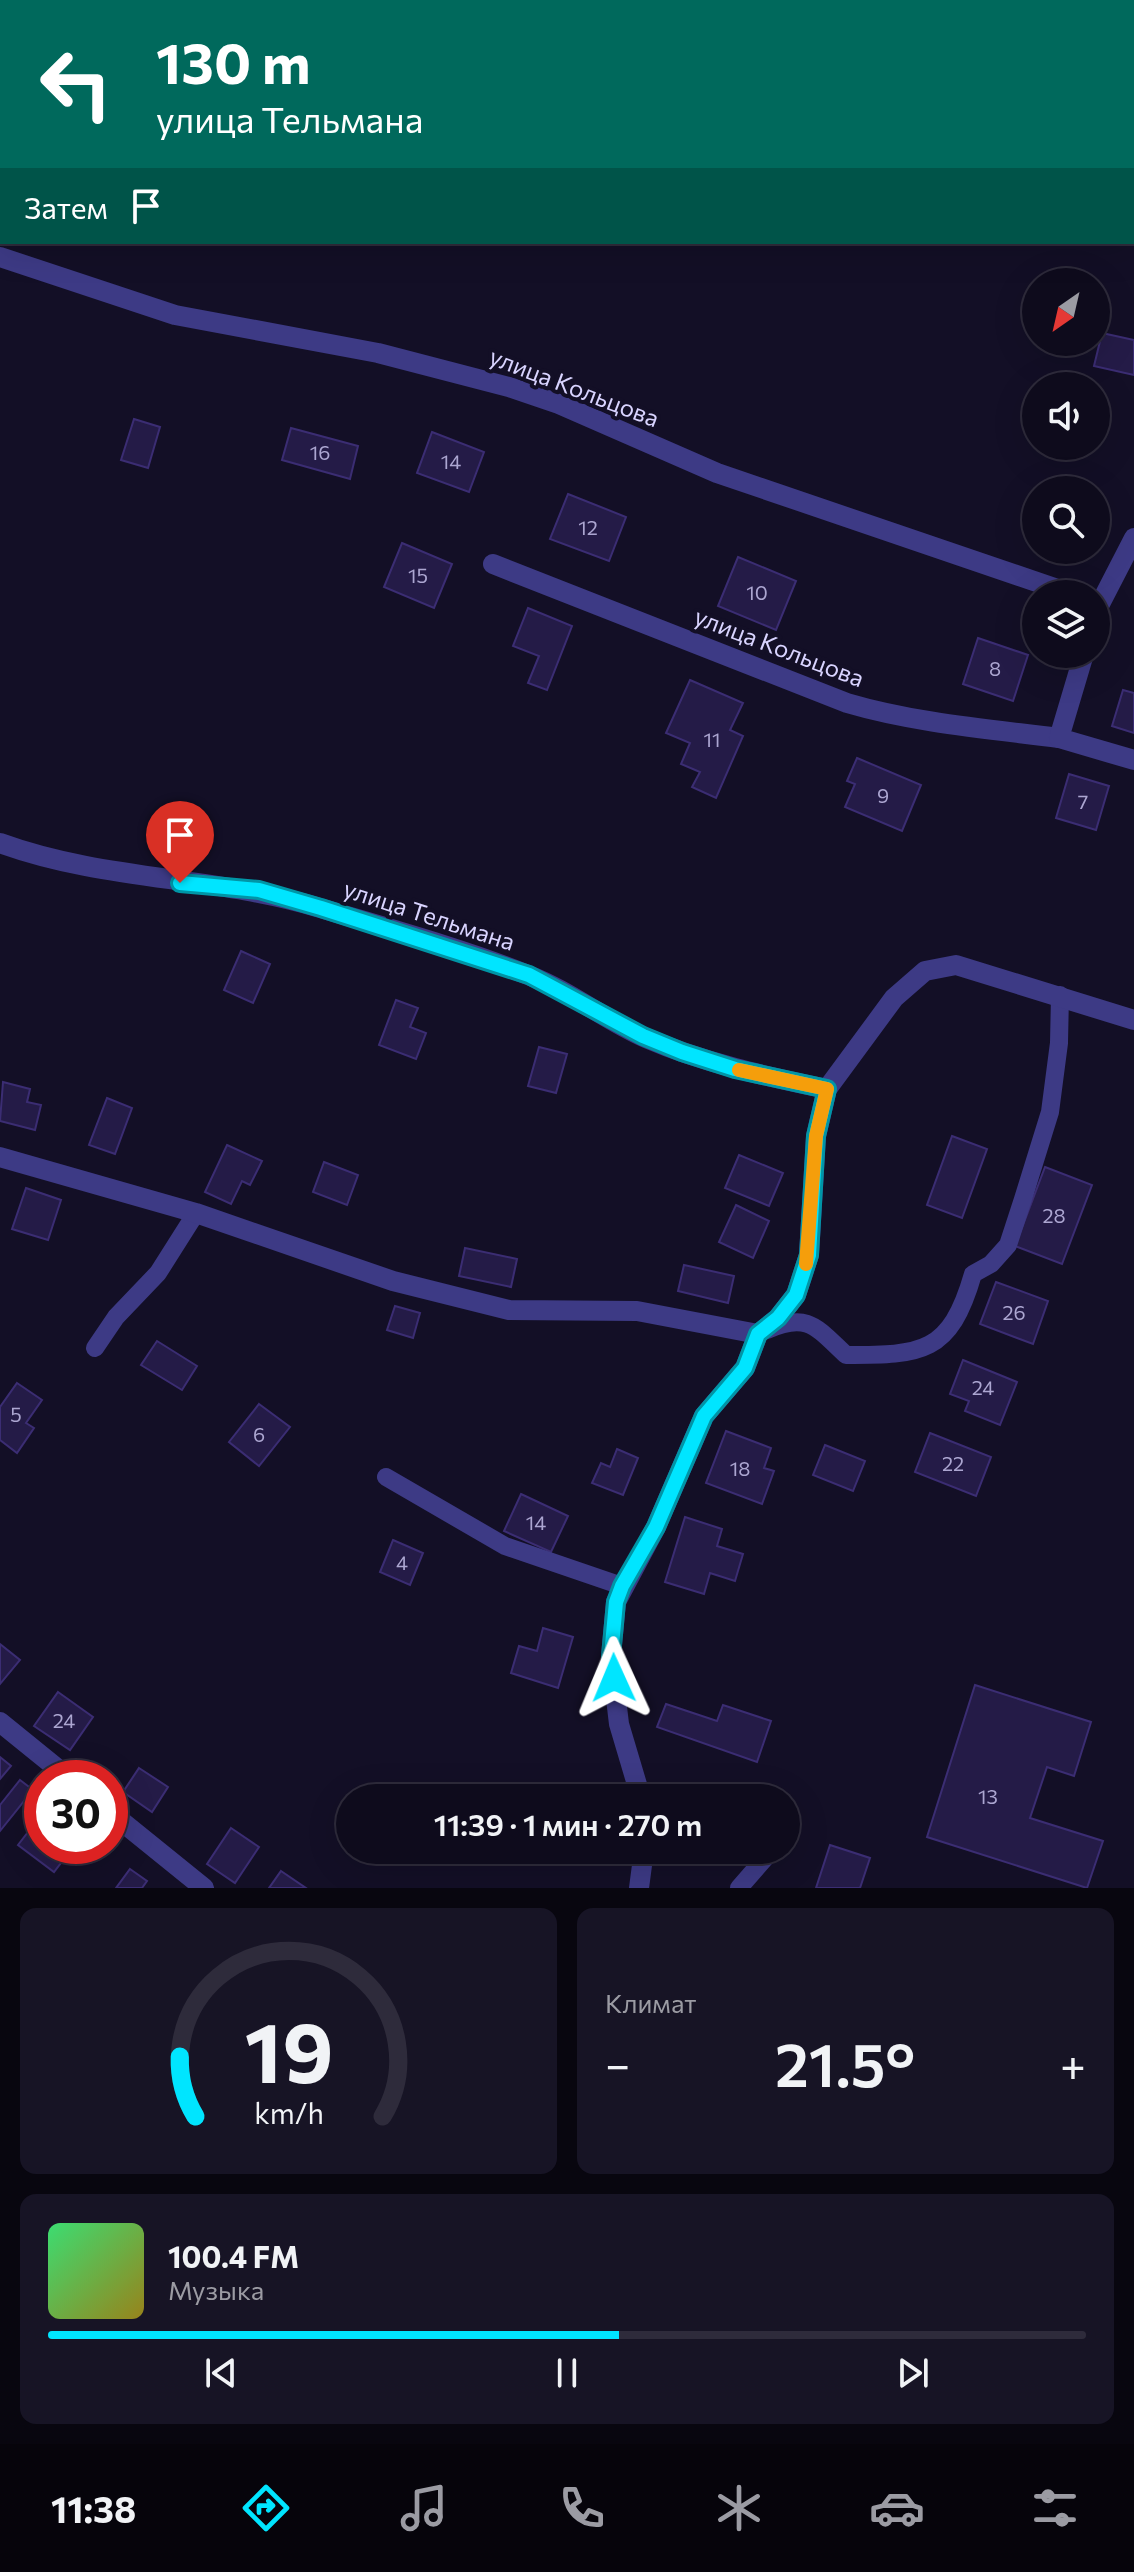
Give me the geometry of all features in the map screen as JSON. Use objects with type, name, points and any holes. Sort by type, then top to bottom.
[{"type":"street","name":"улица Кольцова","points":[[0,257],[175,315],[378,353],[509,387],[559,404],[717,473],[1031,580]]},
{"type":"street","points":[[1110,583],[1134,538]]},
{"type":"street","name":"улица Кольцoва","points":[[493,564],[847,703],[897,717],[932,719],[1059,738]]},
{"type":"street","points":[[1080,668],[1059,738],[1134,760]]},
{"type":"street","name":"улица Тельмана","points":[[0,843],[89,869],[210,887],[259,890],[321,908],[529,975],[643,1036],[682,1052],[735,1069],[827,1089]]},
{"type":"street","points":[[637,1784],[619,1724],[611,1656],[616,1602],[656,1527],[704,1416],[745,1368],[758,1334],[778,1318],[796,1295],[809,1255],[816,1136],[827,1089],[894,998],[925,971],[956,965],[1134,1020]]},
{"type":"street","points":[[0,1157],[196,1213],[393,1281],[509,1310],[637,1311],[758,1334]]},
{"type":"street","points":[[0,1722],[47,1760]]},
{"type":"street","points":[[128,1827],[204,1888]]},
{"type":"street","points":[[639,1888],[642,1864]]},
{"type":"lane","points":[[758,1334],[790,1320],[808,1322],[846,1355],[883,1355],[925,1350],[948,1331],[963,1309],[973,1274],[991,1264],[1008,1245],[1050,1112],[1059,1043],[1060,995]]},
{"type":"lane","points":[[95,1348],[116,1317],[158,1273],[196,1213]]},
{"type":"lane","points":[[386,1477],[505,1546],[622,1586]]},
{"type":"lane","points":[[739,1888],[760,1864]]},
{"type":"building","points":[[1110,335],[1134,340],[1134,375],[1094,366],[1096,356],[1110,356]]},
{"type":"building","points":[[134,419],[160,427],[148,468],[121,460]]},
{"type":"building","points":[[291,428],[358,446],[350,479],[282,460]]},
{"type":"building","points":[[432,432],[484,452],[469,492],[417,473]]},
{"type":"building","points":[[568,494],[626,517],[609,561],[550,539]]},
{"type":"building","points":[[402,543],[452,564],[434,608],[384,587]]},
{"type":"building","points":[[738,557],[796,581],[776,630],[718,606]]},
{"type":"building","points":[[528,608],[572,626],[547,690],[528,683],[539,656],[513,646]]},
{"type":"building","points":[[978,638],[1022,653],[1024,668],[1013,701],[963,684]]},
{"type":"building","points":[[690,680],[743,703],[730,730],[743,736],[716,798],[692,787],[700,772],[681,764],[690,743],[666,733]]},
{"type":"building","points":[[1123,690],[1134,693],[1134,733],[1112,726]]},
{"type":"building","points":[[857,758],[921,785],[902,831],[845,807],[855,784],[847,781]]},
{"type":"building","points":[[1069,774],[1109,786],[1096,830],[1056,818]]},
{"type":"building","points":[[241,951],[270,964],[253,1003],[224,990]]},
{"type":"building","points":[[396,1000],[418,1008],[410,1027],[426,1033],[416,1059],[379,1045]]},
{"type":"building","points":[[539,1047],[567,1054],[556,1093],[528,1086]]},
{"type":"building","points":[[3,1082],[30,1089],[27,1102],[41,1105],[35,1130],[0,1121]]},
{"type":"building","points":[[107,1098],[132,1108],[115,1154],[89,1145]]},
{"type":"building","points":[[952,1136],[987,1149],[962,1218],[927,1205]]},
{"type":"building","points":[[227,1145],[262,1161],[250,1185],[242,1181],[231,1204],[205,1192]]},
{"type":"building","points":[[739,1155],[783,1173],[769,1206],[725,1188]]},
{"type":"building","points":[[324,1162],[358,1175],[347,1205],[313,1192]]},
{"type":"building","points":[[1045,1167],[1092,1185],[1062,1264],[1015,1246]]},
{"type":"building","points":[[26,1188],[61,1200],[48,1240],[12,1229]]},
{"type":"building","points":[[736,1205],[769,1221],[753,1258],[719,1242]]},
{"type":"building","points":[[465,1248],[517,1259],[511,1287],[459,1276]]},
{"type":"building","points":[[684,1265],[734,1276],[728,1303],[678,1291]]},
{"type":"building","points":[[996,1282],[1048,1301],[1033,1344],[980,1324]]},
{"type":"building","points":[[395,1306],[420,1313],[413,1338],[387,1330]]},
{"type":"building","points":[[157,1341],[197,1366],[182,1390],[141,1365]]},
{"type":"building","points":[[963,1360],[1017,1382],[1000,1425],[965,1411],[969,1401],[950,1394]]},
{"type":"building","points":[[17,1383],[42,1400],[26,1423],[34,1428],[17,1453],[0,1440],[0,1407]]},
{"type":"building","points":[[259,1404],[290,1427],[259,1466],[229,1442]]},
{"type":"building","points":[[726,1431],[771,1448],[764,1468],[774,1471],[762,1504],[706,1483]]},
{"type":"building","points":[[930,1433],[991,1457],[976,1496],[915,1472]]},
{"type":"building","points":[[825,1445],[865,1461],[853,1491],[813,1475]]},
{"type":"building","points":[[617,1449],[638,1458],[623,1495],[592,1483],[601,1463],[610,1467]]},
{"type":"building","points":[[521,1494],[568,1516],[551,1552],[504,1531]]},
{"type":"building","points":[[685,1517],[722,1529],[717,1546],[743,1554],[735,1581],[710,1573],[704,1594],[665,1582]]},
{"type":"building","points":[[393,1540],[423,1553],[410,1585],[380,1572]]},
{"type":"building","points":[[543,1628],[573,1637],[558,1688],[511,1673],[519,1646],[537,1651]]},
{"type":"building","points":[[0,1644],[20,1660],[0,1684]]},
{"type":"building","points":[[975,1685],[1091,1722],[1074,1776],[1047,1767],[1030,1818],[1103,1841],[1087,1888],[927,1837]]},
{"type":"building","points":[[58,1692],[93,1717],[70,1750],[34,1726]]},
{"type":"building","points":[[666,1704],[717,1721],[723,1705],[771,1721],[757,1762],[657,1727]]},
{"type":"building","points":[[0,1757],[11,1766],[0,1779]]},
{"type":"building","points":[[139,1768],[168,1787],[152,1812],[128,1795],[128,1784]]},
{"type":"building","points":[[20,1780],[24,1783],[24,1801],[0,1831],[0,1805]]},
{"type":"building","points":[[231,1828],[259,1847],[235,1883],[207,1864]]},
{"type":"building","points":[[830,1845],[870,1858],[860,1888],[816,1888]]},
{"type":"building","points":[[43,1864],[60,1864],[54,1872]]},
{"type":"building","points":[[130,1869],[147,1881],[142,1888],[116,1888]]},
{"type":"building","points":[[281,1871],[306,1888],[269,1888]]},
{"type":"slow traffic","points":[[739,1070],[827,1089],[816,1136],[806,1264]]},
{"type":"route","points":[[180,883],[259,890],[321,908],[529,975],[643,1036],[682,1052],[735,1069],[827,1089],[816,1136],[809,1255],[796,1295],[778,1318],[758,1334],[745,1368],[727,1393],[704,1416],[656,1527],[622,1586],[616,1602],[611,1656],[614,1678]]}]
